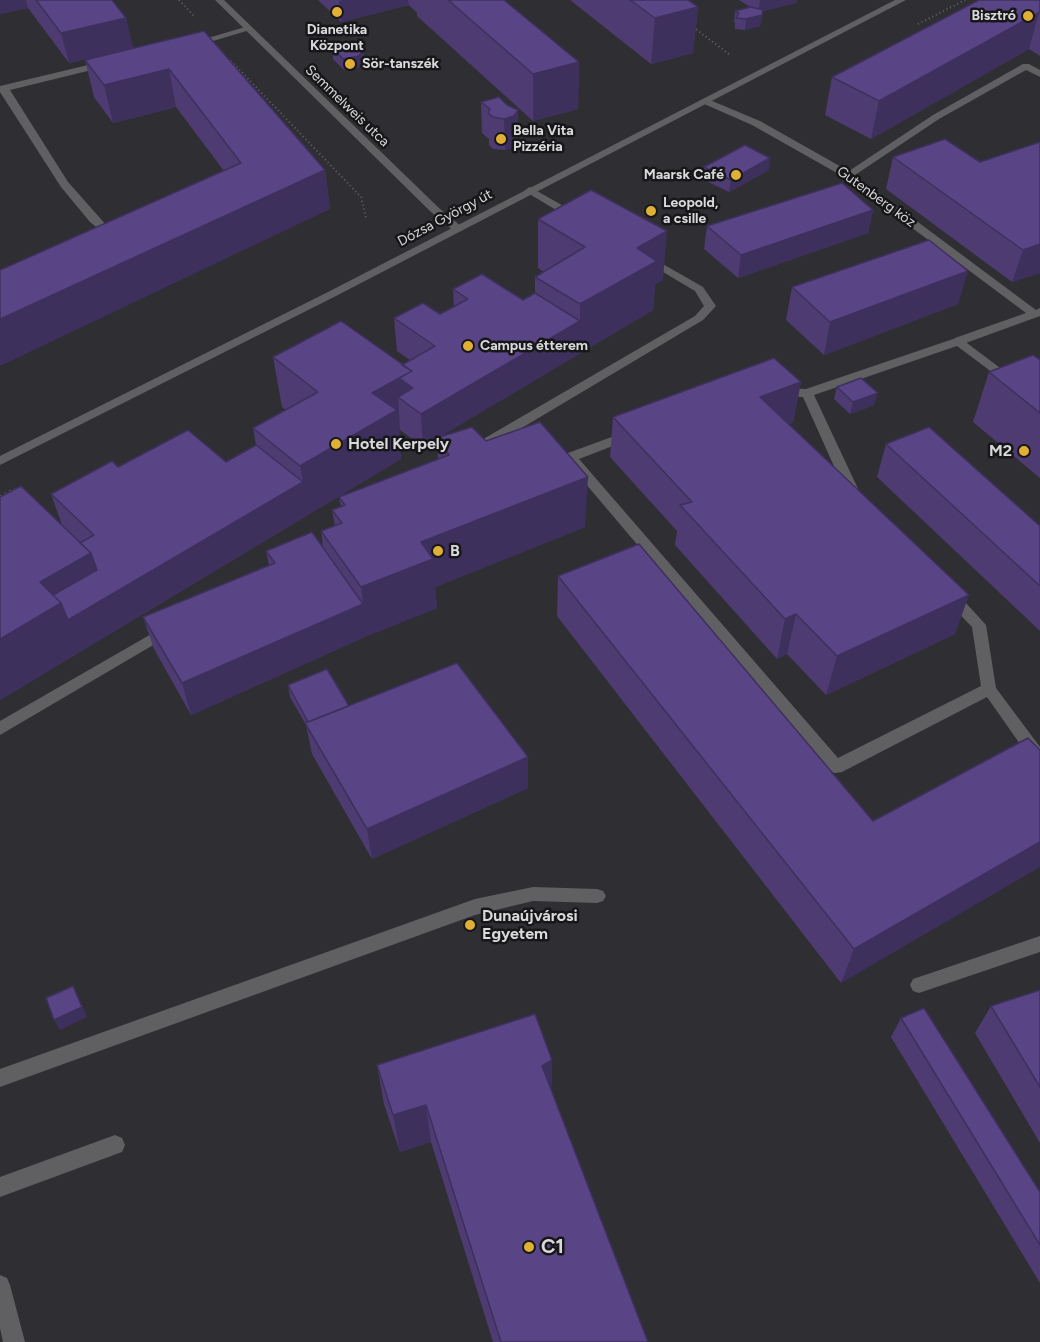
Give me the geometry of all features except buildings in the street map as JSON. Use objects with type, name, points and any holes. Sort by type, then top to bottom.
[{"type":"street","name":"Semmelweis utca","points":[[219,0],[435,210],[458,229]]},
{"type":"street","name":"Dózsa György út","points":[[0,460],[458,229],[902,0]]},
{"type":"street","points":[[183,46],[248,29]]},
{"type":"street","points":[[110,235],[88,216],[73,198],[2,89],[116,62]]},
{"type":"street","points":[[848,175],[936,117],[1026,66],[1040,74]]},
{"type":"street","name":"Gutenberg köz","points":[[705,102],[756,123],[848,175],[1037,313]]},
{"type":"street","points":[[530,190],[588,224]]},
{"type":"street","points":[[462,457],[699,318],[711,306],[699,289],[639,254]]},
{"type":"street","name":"Gutenberg köz","points":[[807,393],[1037,313]]},
{"type":"street","points":[[960,341],[1040,404]]},
{"type":"street","points":[[764,392],[807,393],[849,489],[865,506]]},
{"type":"street","points":[[646,428],[570,457],[836,767],[989,689]]},
{"type":"street","points":[[938,583],[979,625],[989,689],[1040,759]]},
{"type":"street","points":[[0,729],[175,626]]},
{"type":"street","points":[[0,1078],[475,907],[532,894],[597,896]]},
{"type":"street","points":[[919,985],[1040,944]]},
{"type":"street","points":[[0,1187],[115,1145]]},
{"type":"street","points":[[0,1285],[14,1342]]},
{"type":"path","points":[[179,0],[230,53],[231,62],[361,197],[366,218]]},
{"type":"path","points":[[685,21],[733,57]]},
{"type":"place","name":"Dianetika Központ","points":[[337,12]]},
{"type":"place","name":"Bisztró","points":[[1028,16]]},
{"type":"place","name":"Sör-tanszék","points":[[350,64]]},
{"type":"place","name":"Bella Vita Pizzéria","points":[[501,139]]},
{"type":"place","name":"Maarsk Café","points":[[736,175]]},
{"type":"place","name":"Leopold, a csille","points":[[651,211]]},
{"type":"place","name":"Campus étterem","points":[[468,346]]},
{"type":"place","name":"Hotel Kerpely","points":[[336,444]]},
{"type":"place","name":"M2","points":[[1024,451]]},
{"type":"place","name":"B","points":[[438,551]]},
{"type":"place","name":"Dunaújvárosi Egyetem","points":[[470,925]]},
{"type":"place","name":"C1","points":[[529,1247]]}]
